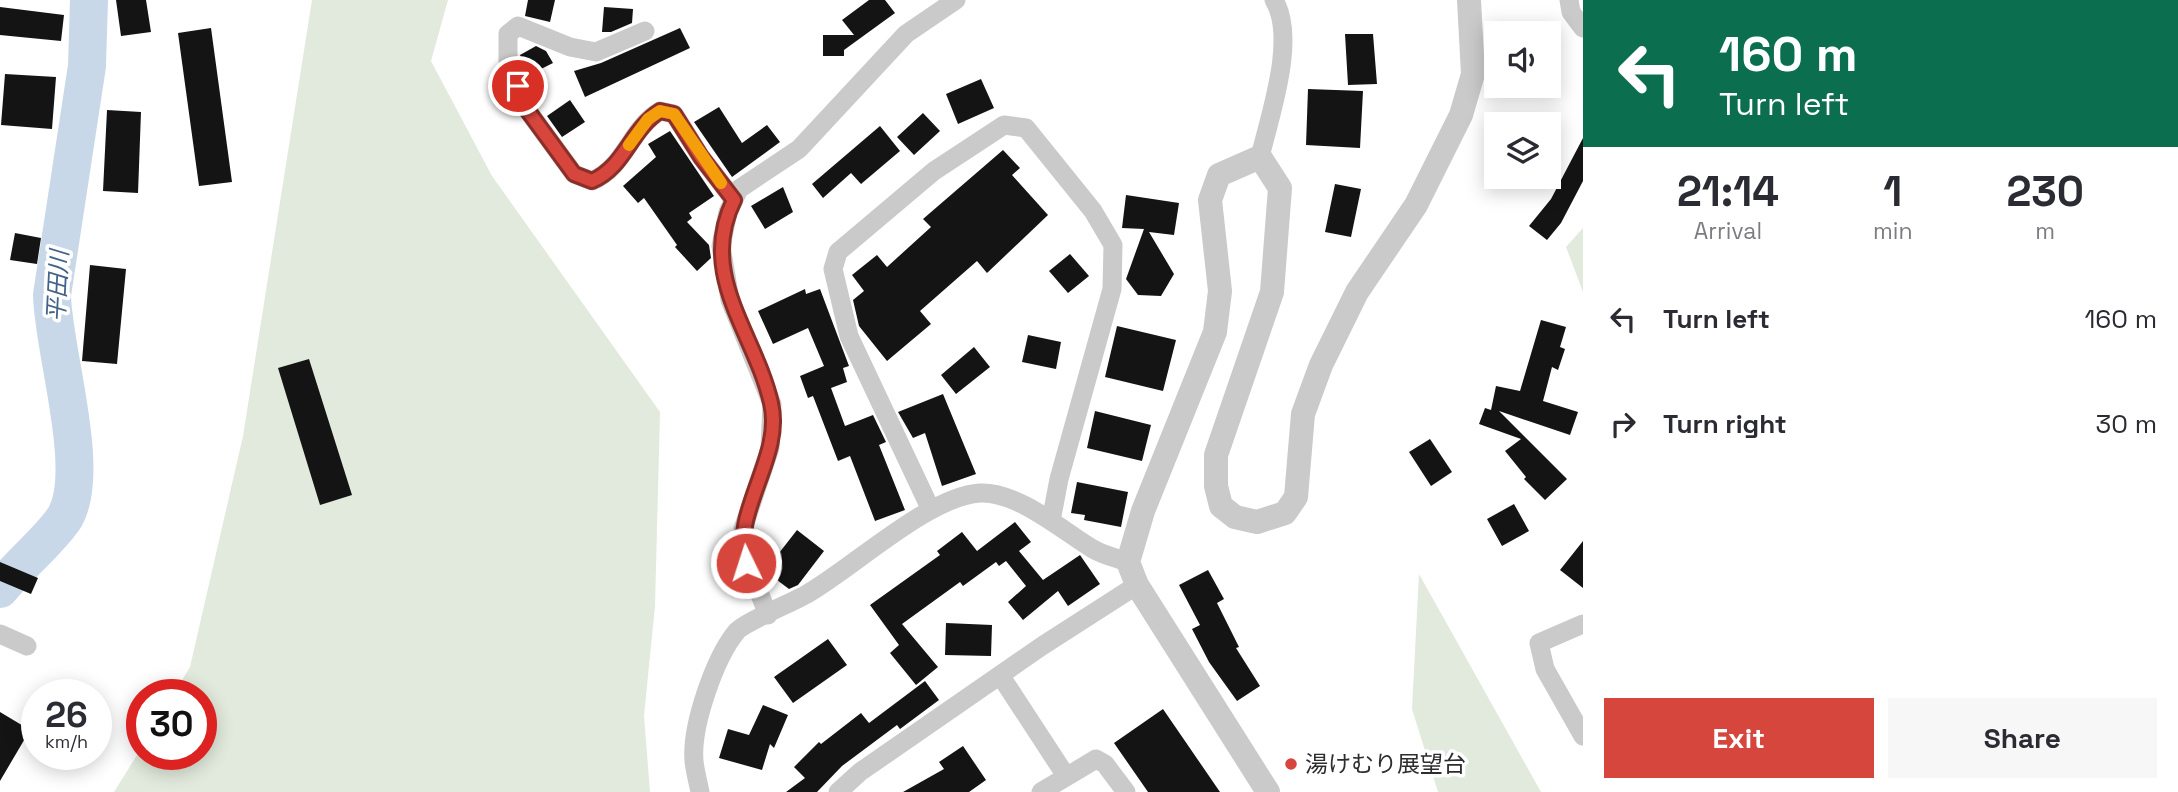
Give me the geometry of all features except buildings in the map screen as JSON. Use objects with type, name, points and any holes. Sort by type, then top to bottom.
[{"type":"street","points":[[768,615],[742,549],[743,529],[770,448],[772,404],[730,300],[721,246],[734,200],[739,189],[799,149],[906,34],[956,0]]},
{"type":"street","points":[[1274,0],[1281,12],[1283,53],[1260,157],[1280,188],[1272,292],[1216,456],[1216,486],[1221,506],[1235,517],[1257,522],[1285,513],[1296,497],[1303,414],[1321,365],[1357,292],[1416,205],[1461,116],[1473,74],[1469,0]]},
{"type":"street","points":[[1569,0],[1571,12],[1583,28]]},
{"type":"street","points":[[645,31],[596,52],[570,47],[518,26],[508,34],[508,61],[528,111],[574,174],[592,181],[608,174],[648,119],[660,111],[674,114],[701,157],[734,200]]},
{"type":"street","points":[[931,510],[849,336],[833,268],[838,252],[934,171],[1004,125],[1017,124],[1026,128],[1093,211],[1113,246],[1112,289],[1059,479],[1051,521]]},
{"type":"street","points":[[838,792],[860,772],[1000,675],[1132,573],[1143,511],[1215,332],[1220,291],[1210,200],[1219,175],[1260,157]]},
{"type":"street","points":[[700,792],[694,759],[698,727],[722,655],[738,629],[810,592],[931,510],[957,496],[983,492],[1010,499],[1051,521],[1132,573],[1268,792]]},
{"type":"street","points":[[1583,624],[1539,643],[1545,668],[1583,736]]},
{"type":"street","points":[[0,634],[27,646]]},
{"type":"street","points":[[1000,675],[1066,776]]},
{"type":"street","points":[[1041,792],[1096,759],[1105,764],[1126,792]]},
{"type":"shaded area","points":[[312,0],[448,0],[431,61],[492,176],[660,412],[655,606],[644,716],[650,792],[114,792],[128,770],[217,770],[217,679],[183,679],[190,667],[243,436]]},
{"type":"shaded area","points":[[1583,228],[1583,292],[1566,247]]},
{"type":"shaded area","points":[[1419,574],[1541,792],[1438,792],[1412,709]]},
{"type":"waterway","name":"平田川","points":[[0,589],[59,525],[65,517],[72,496],[73,441],[52,295],[87,66],[89,0]]},
{"type":"slow traffic","points":[[629,145],[648,119],[660,111],[674,114],[721,183]]},
{"type":"place","name":"湯けむり展望台","points":[[1291,764]]},
{"type":"route","points":[[518,86],[528,111],[574,174],[592,181],[608,174],[648,119],[660,111],[674,114],[701,157],[734,200],[721,246],[730,300],[772,404],[770,448],[743,529],[742,549],[746,563]]}]
